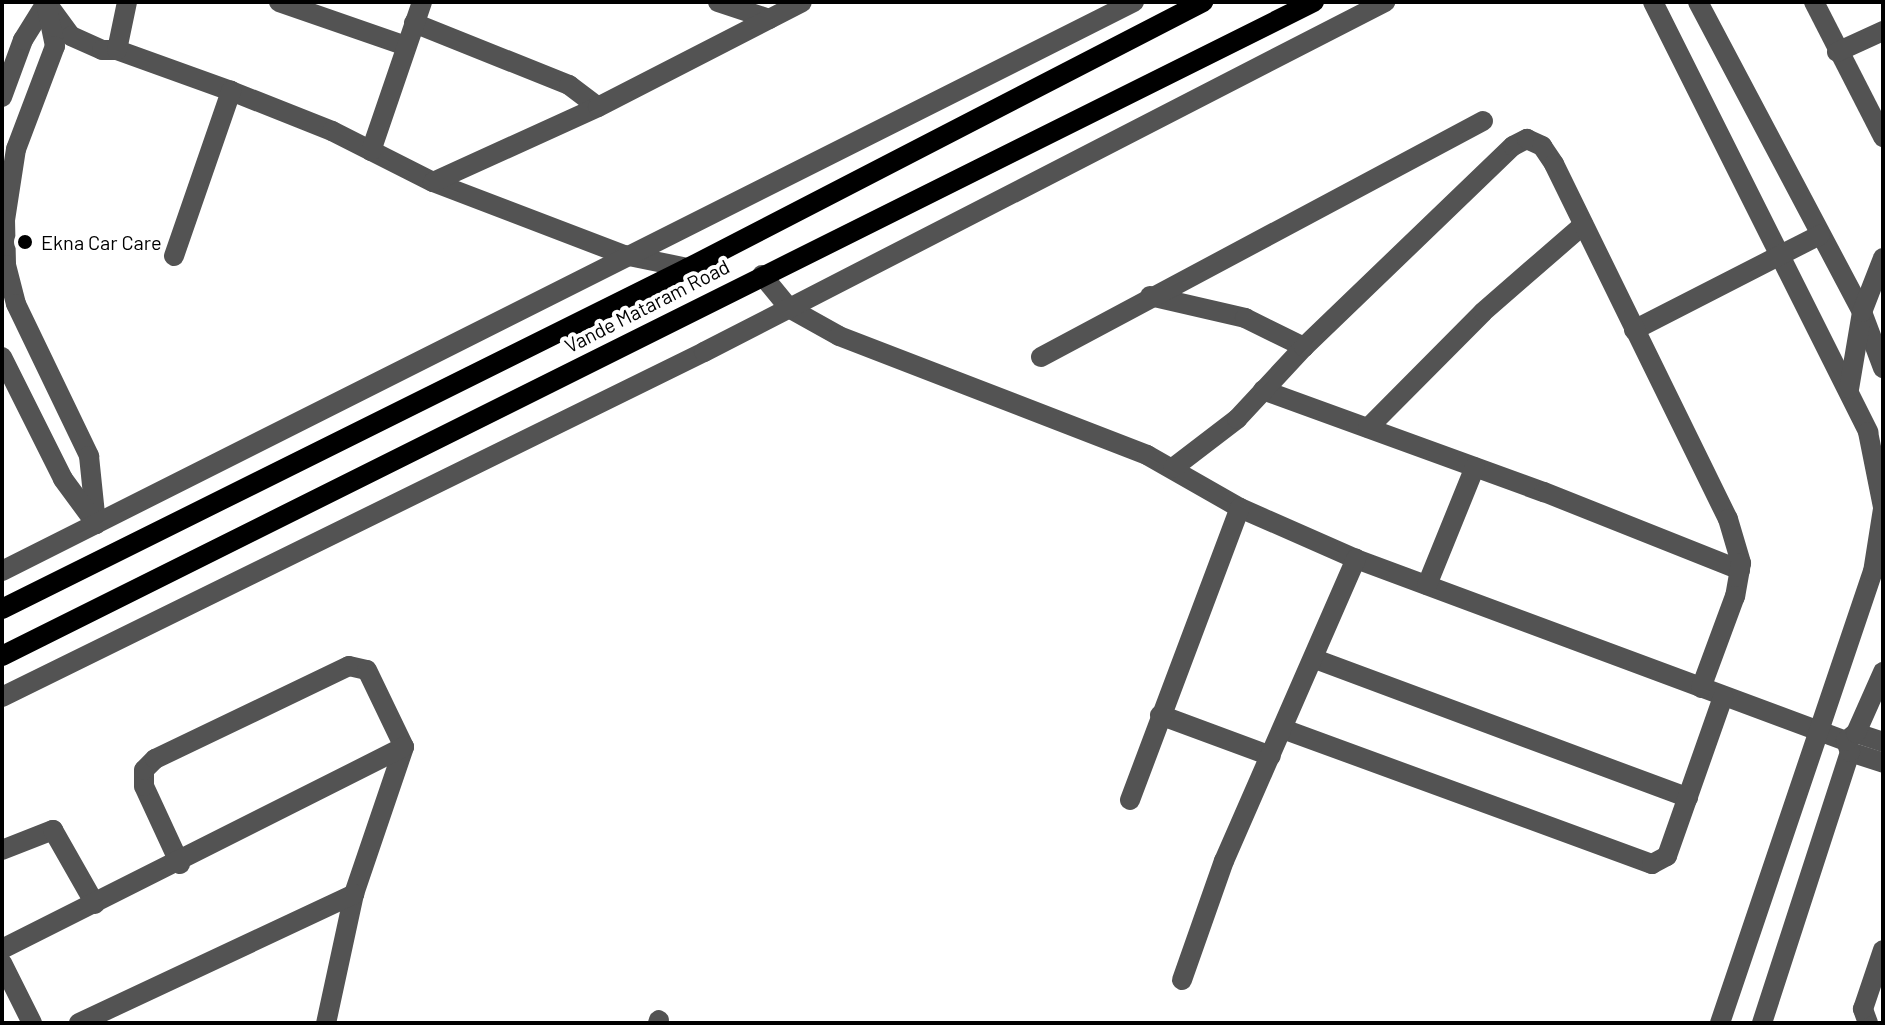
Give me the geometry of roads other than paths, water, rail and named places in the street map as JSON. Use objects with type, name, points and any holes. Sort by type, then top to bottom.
[{"type":"main road","name":"Vande Mataram Road","points":[[2,609],[688,268],[1203,2]]},
{"type":"main road","name":"Vande Mataram Road","points":[[2,656],[1314,2]]},
{"type":"street","points":[[46,2],[71,36],[102,50],[117,50],[231,91],[371,151],[433,182],[624,255],[688,268]]},
{"type":"street","points":[[2,97],[23,40],[46,2]]},
{"type":"street","points":[[46,2],[55,46],[16,149],[5,220],[6,265],[16,304],[89,456],[96,524]]},
{"type":"street","points":[[117,50],[127,2]]},
{"type":"street","points":[[279,2],[406,46]]},
{"type":"street","points":[[371,151],[422,2]]},
{"type":"street","points":[[718,2],[769,19]]},
{"type":"street","points":[[433,182],[598,107],[802,2]]},
{"type":"street","points":[[2,571],[624,255],[1134,2]]},
{"type":"street","points":[[2,697],[789,308],[1385,2]]},
{"type":"street","points":[[1653,2],[1868,432],[1883,508],[1873,572],[1720,1023]]},
{"type":"street","points":[[1698,2],[1862,312],[1883,368]]},
{"type":"street","points":[[1814,2],[1883,137]]},
{"type":"street","points":[[414,23],[569,85],[598,107]]},
{"type":"street","points":[[1837,52],[1883,31]]},
{"type":"street","points":[[2,42],[23,40]]},
{"type":"street","points":[[174,256],[231,91]]},
{"type":"street","points":[[1041,357],[1150,296],[1483,121]]},
{"type":"street","points":[[1173,468],[1237,419],[1304,347],[1513,146],[1527,139],[1542,146],[1728,519],[1740,570],[1701,688]]},
{"type":"street","points":[[1368,428],[1483,312],[1583,225]]},
{"type":"street","points":[[1634,330],[1820,235]]},
{"type":"street","points":[[1849,391],[1862,312],[1883,258]]},
{"type":"street","points":[[762,275],[789,308],[839,336],[1173,468],[1240,508],[1356,559],[1819,733],[1851,742],[1883,742]]},
{"type":"street","points":[[1150,296],[1245,318],[1304,347]]},
{"type":"street","points":[[1862,312],[1883,320]]},
{"type":"street","points":[[2,357],[63,479],[96,524]]},
{"type":"street","points":[[1263,390],[1475,467],[1740,570]]},
{"type":"street","points":[[1427,585],[1475,467]]},
{"type":"street","points":[[1130,800],[1240,508]]},
{"type":"street","points":[[1182,980],[1224,861],[1315,659],[1356,559]]},
{"type":"street","points":[[1315,659],[1688,798]]},
{"type":"street","points":[[180,864],[144,786],[144,770],[155,759],[349,666],[367,670],[404,747],[354,894],[326,1023]]},
{"type":"street","points":[[1762,1023],[1851,742],[1883,672]]},
{"type":"street","points":[[1283,729],[1652,864],[1667,856],[1723,697]]},
{"type":"street","points":[[1160,715],[1271,756]]},
{"type":"street","points":[[1851,742],[1883,763]]},
{"type":"street","points":[[2,949],[180,864],[404,747]]},
{"type":"street","points":[[2,850],[53,830],[95,904]]},
{"type":"street","points":[[79,1023],[354,894]]},
{"type":"street","points":[[1868,1023],[1863,1009],[1883,950]]},
{"type":"street","points":[[2,963],[32,1023]]},
{"type":"place","name":"Ekna Car Care","points":[[25,242]]}]
